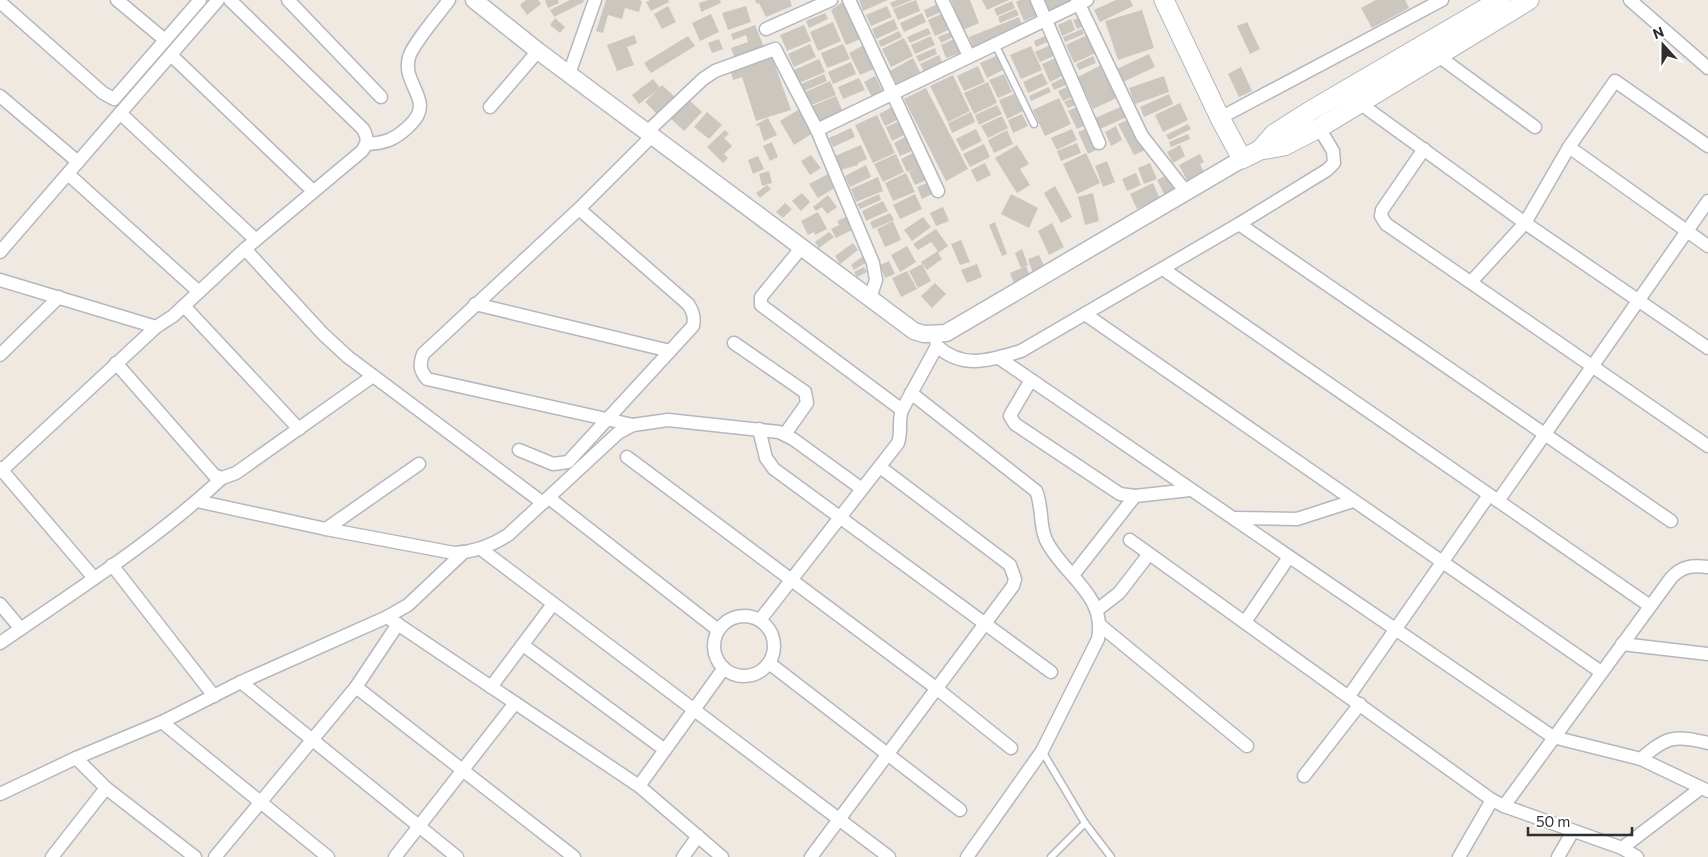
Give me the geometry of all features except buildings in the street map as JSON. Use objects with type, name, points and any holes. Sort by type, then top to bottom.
[{"type":"main road","points":[[1164,0],[1220,118],[1242,159],[1260,150],[1284,146],[1319,128],[1358,102],[1529,0]]},
{"type":"main road","points":[[1260,150],[1274,134],[1310,111],[1498,1]]},
{"type":"street","points":[[117,0],[165,40]]},
{"type":"street","points":[[0,2],[103,92],[114,99],[200,0]]},
{"type":"street","points":[[0,252],[218,0]]},
{"type":"street","points":[[94,578],[1,470],[116,363],[184,306],[245,249],[362,151],[367,144],[367,137],[363,129],[230,0]]},
{"type":"street","points":[[288,0],[381,97]]},
{"type":"street","points":[[367,144],[392,140],[417,119],[421,104],[409,74],[409,57],[449,0]]},
{"type":"street","points":[[474,0],[538,51],[649,134],[914,331],[936,340],[958,360],[975,361],[999,358],[1021,351],[1240,224],[1327,170],[1334,163],[1333,152],[1319,128]]},
{"type":"street","points":[[569,74],[595,0]]},
{"type":"street","points":[[766,29],[831,0]]},
{"type":"street","points":[[849,0],[938,191]]},
{"type":"street","points":[[942,0],[969,56]]},
{"type":"street","points":[[1037,0],[1099,142]]},
{"type":"street","points":[[1220,118],[1442,0]]},
{"type":"street","points":[[1630,0],[1708,68]]},
{"type":"street","points":[[817,130],[1081,1],[1142,136],[1186,192]]},
{"type":"street","points":[[862,489],[786,434],[759,429],[668,420],[633,425],[427,379],[421,371],[420,364],[423,354],[579,209],[703,79],[715,71],[775,49],[817,130],[874,263],[876,280],[870,298]]},
{"type":"street","points":[[490,107],[538,51]]},
{"type":"street","points":[[171,55],[313,191]]},
{"type":"street","points":[[1437,55],[1535,127]]},
{"type":"street","points":[[1471,282],[1525,223],[1569,147],[1615,81],[1708,146]]},
{"type":"street","points":[[0,96],[78,162]]},
{"type":"street","points":[[1358,102],[1525,223],[1708,348]]},
{"type":"street","points":[[120,113],[256,240]]},
{"type":"street","points":[[1569,147],[1708,246]]},
{"type":"street","points":[[1424,149],[1382,210],[1382,220],[1708,446]]},
{"type":"street","points":[[760,620],[898,443],[900,437],[899,419],[902,410],[936,340],[1242,159]]},
{"type":"street","points":[[68,174],[199,292]]},
{"type":"street","points":[[1349,696],[1442,562],[1546,434],[1708,201]]},
{"type":"street","points":[[519,450],[553,464],[568,462],[693,326],[694,312],[688,304],[579,209]]},
{"type":"street","points":[[1240,224],[1671,521]]},
{"type":"street","points":[[802,247],[761,297],[759,301],[761,305],[902,410]]},
{"type":"street","points":[[245,249],[323,334],[373,376],[546,501],[718,630]]},
{"type":"street","points":[[1163,269],[1650,606]]},
{"type":"street","points":[[0,280],[156,328]]},
{"type":"street","points":[[0,355],[59,297]]},
{"type":"street","points":[[475,304],[670,351]]},
{"type":"street","points":[[184,306],[299,429]]},
{"type":"street","points":[[1085,314],[1601,672]]},
{"type":"street","points":[[734,342],[805,392],[807,403],[786,434]]},
{"type":"street","points":[[999,358],[1553,737],[1641,759],[1705,789],[1622,848]]},
{"type":"street","points":[[116,363],[214,475],[222,478]]},
{"type":"street","points":[[0,644],[112,565],[197,501],[222,478],[236,473],[373,376]]},
{"type":"street","points":[[1030,380],[1012,412],[1012,421],[1120,494],[1135,496],[1190,490]]},
{"type":"street","points":[[911,393],[1036,491],[1040,500],[1042,527],[1051,549],[1090,596],[1098,610],[1101,626],[1098,639],[1042,751],[967,857]]},
{"type":"street","points":[[197,501],[326,529],[454,553],[464,552],[495,544],[508,535],[618,433],[633,425]]},
{"type":"street","points":[[759,429],[766,458],[774,469],[1052,672]]},
{"type":"street","points":[[627,456],[936,688],[1011,748]]},
{"type":"street","points":[[326,529],[419,464]]},
{"type":"street","points":[[811,857],[1012,586],[1015,579],[1010,565],[880,468]]},
{"type":"street","points":[[1073,575],[1135,496]]},
{"type":"street","points":[[1233,518],[1297,519],[1353,501]]},
{"type":"street","points":[[1130,540],[1492,800],[1622,848],[1637,857]]},
{"type":"street","points":[[481,549],[889,857]]},
{"type":"street","points":[[0,794],[76,758],[162,722],[241,682],[387,617],[408,605],[464,552]]},
{"type":"street","points":[[1098,610],[1119,593],[1149,554]]},
{"type":"street","points":[[1246,622],[1289,556]]},
{"type":"street","points":[[112,565],[214,696]]},
{"type":"street","points":[[1504,806],[1553,737],[1678,570],[1695,566],[1708,567]]},
{"type":"street","points":[[0,604],[21,628]]},
{"type":"street","points":[[491,687],[553,604]]},
{"type":"street","points":[[741,616],[760,620],[772,635],[774,644],[769,663],[762,670],[748,675],[732,674],[724,668],[714,651],[718,630],[732,618],[741,616]]},
{"type":"street","points":[[387,617],[639,786],[722,857]]},
{"type":"street","points":[[215,857],[356,687],[398,624]]},
{"type":"street","points":[[1101,626],[1247,746]]},
{"type":"street","points":[[1622,644],[1708,654]]},
{"type":"street","points":[[523,645],[665,750]]},
{"type":"street","points":[[769,663],[960,810]]},
{"type":"street","points":[[639,786],[724,668]]},
{"type":"street","points":[[241,682],[457,857]]},
{"type":"street","points":[[356,687],[464,769],[574,857]]},
{"type":"street","points":[[395,857],[515,703]]},
{"type":"street","points":[[1304,776],[1360,704]]},
{"type":"street","points":[[162,722],[328,857]]},
{"type":"street","points":[[1641,759],[1658,744],[1667,739],[1690,738],[1708,743]]},
{"type":"street","points":[[76,758],[106,788],[195,857]]},
{"type":"street","points":[[53,857],[106,788]]},
{"type":"street","points":[[1459,857],[1492,800]]},
{"type":"street","points":[[1558,857],[1573,831]]},
{"type":"street","points":[[683,857],[698,836]]},
{"type":"lane","points":[[995,44],[1034,124]]},
{"type":"lane","points":[[1042,751],[1086,823],[1111,857]]},
{"type":"lane","points":[[1051,857],[1086,823]]}]
